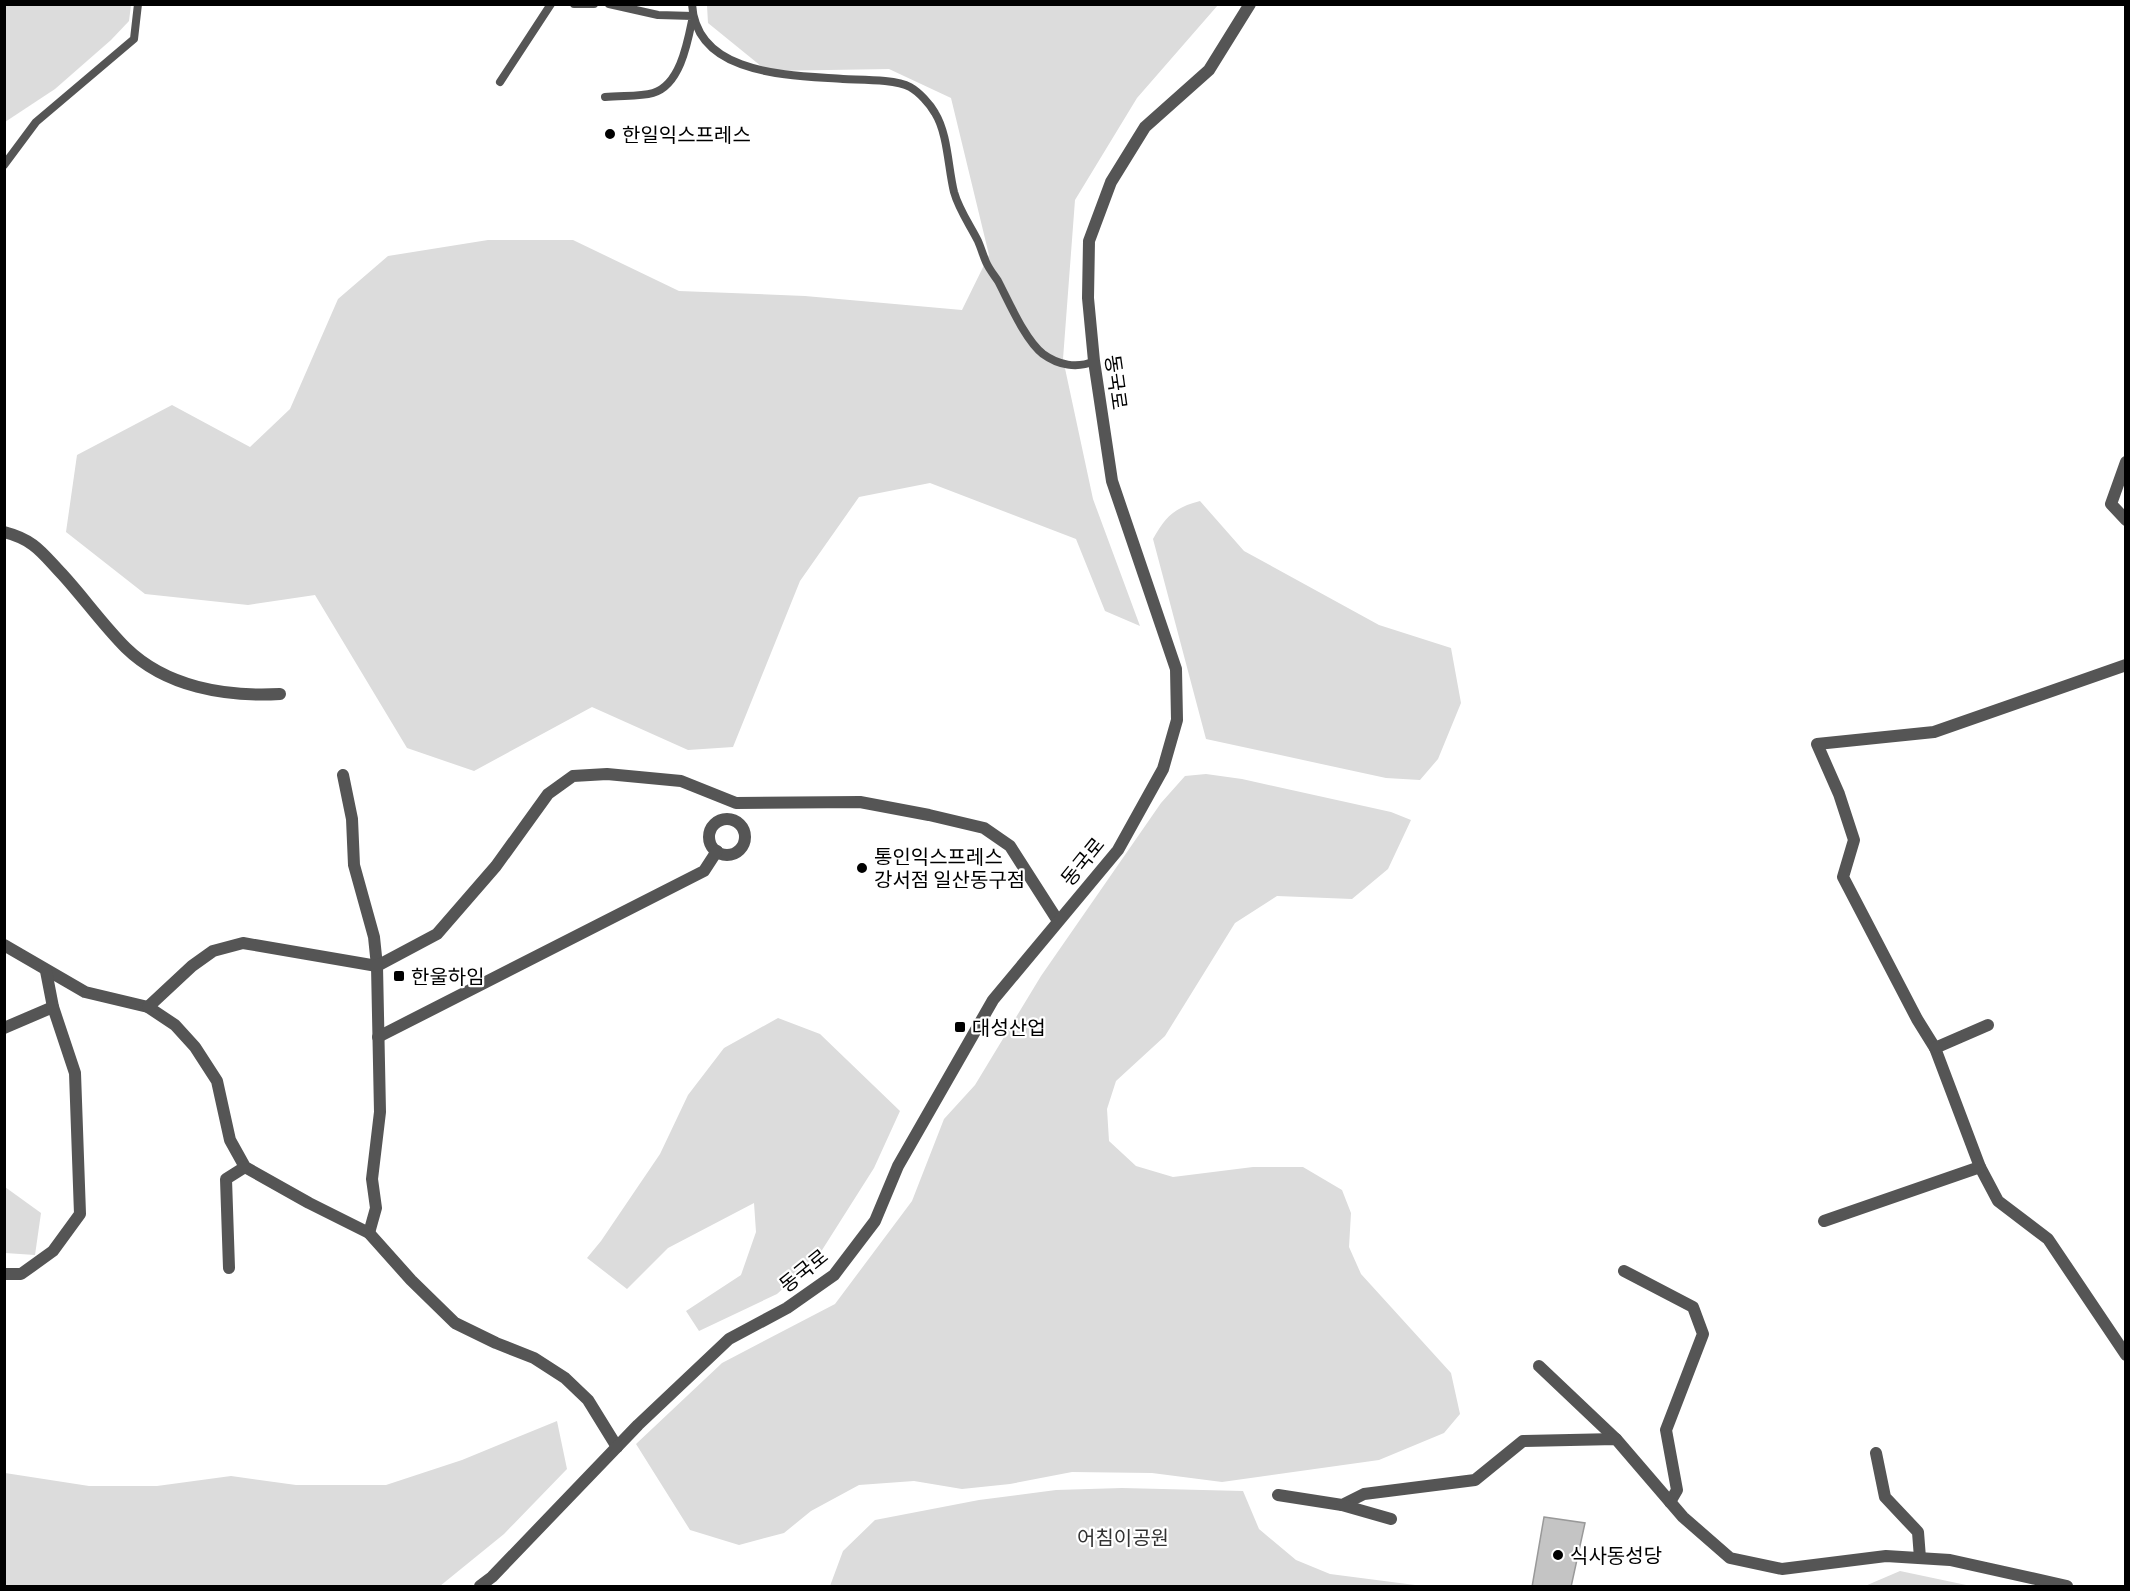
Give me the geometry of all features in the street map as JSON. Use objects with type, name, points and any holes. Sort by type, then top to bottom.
[{"type":"street","name":"동국로","points":[[480,1587],[617,1447],[729,1339],[787,1308],[834,1275],[875,1221],[898,1166],[993,1000],[1118,849],[1162,769],[1177,720],[1176,669],[1112,481],[1094,361],[1088,298],[1089,241],[1111,182],[1145,127],[1209,70],[1250,4]]},
{"type":"street","points":[[2126,462],[2111,504],[2126,520]]},
{"type":"street","points":[[4,532],[34,543],[126,648],[153,670],[199,689],[254,695],[280,694]]},
{"type":"street","points":[[2126,665],[1934,732],[1817,744],[1839,794],[1854,840],[1843,877],[1917,1019],[1935,1048],[1980,1167],[1998,1202],[2048,1239],[2126,1355]]},
{"type":"street","points":[[147,1007],[192,966],[213,951],[243,944],[377,966],[437,934],[496,866],[548,794],[573,776],[607,774],[681,782],[736,803],[860,802],[929,814],[984,828],[1010,846],[1058,921]]},
{"type":"street","points":[[343,775],[352,819],[354,865],[374,936],[377,966],[380,1112],[372,1179],[376,1208],[369,1233]]},
{"type":"street","points":[[733,820],[736,803]]},
{"type":"street","points":[[733,820],[742,826],[746,837],[738,852],[722,854],[717,851],[710,841],[711,829],[720,821],[733,820]]},
{"type":"street","points":[[378,1037],[704,871],[717,851]]},
{"type":"street","points":[[4,945],[85,992],[147,1007],[175,1025],[195,1047],[217,1081],[230,1140],[245,1167],[369,1233],[411,1280],[455,1323],[534,1358],[565,1378],[588,1400],[617,1447]]},
{"type":"street","points":[[4,1274],[21,1274],[53,1251],[80,1214],[75,1073],[52,1007],[46,970]]},
{"type":"street","points":[[4,1028],[52,1007]]},
{"type":"street","points":[[1935,1048],[1988,1025]]},
{"type":"street","points":[[229,1268],[226,1179],[245,1167]]},
{"type":"street","points":[[1824,1221],[1980,1167]]},
{"type":"street","points":[[1624,1271],[1693,1308],[1703,1334],[1666,1430],[1677,1490],[1670,1502]]},
{"type":"street","points":[[1539,1366],[1616,1439],[1683,1517],[1730,1558],[1782,1569],[1886,1556],[1950,1560],[2067,1587]]},
{"type":"street","points":[[1342,1505],[1364,1494],[1474,1480],[1523,1441],[1616,1439]]},
{"type":"street","points":[[1876,1453],[1885,1497],[1918,1532],[1920,1558]]},
{"type":"street","points":[[1278,1495],[1342,1505],[1391,1519]]},
{"type":"lane","points":[[4,165],[36,122],[134,39],[138,4]]},
{"type":"lane","points":[[500,82],[551,4]]},
{"type":"lane","points":[[574,4],[594,4]]},
{"type":"lane","points":[[609,4],[658,15],[693,16]]},
{"type":"lane","points":[[606,97],[654,93],[670,81],[685,50],[693,16],[693,4]]},
{"type":"lane","points":[[693,16],[704,38],[718,54],[739,65],[789,74],[889,83],[909,87],[924,99],[941,125],[954,193],[961,210],[978,239],[987,264],[1031,342],[1043,354],[1066,364],[1079,365],[1094,361]]},
{"type":"green space","points":[[5,4],[131,5],[129,21],[111,40],[55,89],[5,122]]},
{"type":"green space","points":[[707,5],[1218,5],[1137,98],[1075,200],[1063,359],[1093,499],[1140,626],[1105,611],[1076,539],[930,483],[859,497],[800,581],[733,747],[688,750],[592,707],[474,771],[407,748],[315,595],[248,605],[145,594],[66,532],[77,455],[172,405],[250,447],[290,409],[338,299],[388,256],[488,240],[573,240],[679,291],[805,296],[962,310],[989,255],[951,98],[889,69],[767,71],[708,23]]},
{"type":"green space","points":[[1200,501],[1244,551],[1379,625],[1451,648],[1461,703],[1438,759],[1420,780],[1386,778],[1206,739],[1153,539],[1162,524],[1172,514]]},
{"type":"green space","points":[[1206,774],[1242,779],[1391,812],[1411,820],[1388,869],[1352,899],[1277,896],[1235,923],[1165,1036],[1116,1081],[1107,1109],[1109,1141],[1136,1166],[1173,1177],[1253,1167],[1303,1167],[1342,1190],[1351,1213],[1349,1247],[1361,1274],[1451,1373],[1460,1414],[1444,1433],[1379,1460],[1222,1482],[1152,1473],[1072,1472],[1010,1484],[962,1489],[914,1481],[859,1485],[811,1511],[784,1533],[739,1545],[690,1530],[636,1444],[722,1363],[835,1304],[912,1201],[944,1119],[975,1085],[1041,976],[1161,803],[1185,776]]},
{"type":"green space","points":[[778,1018],[820,1034],[900,1111],[874,1168],[817,1258],[777,1294],[699,1331],[686,1311],[741,1275],[756,1232],[754,1203],[668,1248],[627,1289],[587,1258],[660,1154],[688,1095],[724,1048]]},
{"type":"green space","points":[[5,1187],[41,1213],[35,1255],[5,1253]]},
{"type":"green space","points":[[557,1421],[567,1469],[504,1534],[440,1586],[5,1586],[5,1473],[89,1486],[157,1486],[231,1476],[296,1485],[386,1485],[462,1460]]},
{"type":"green space","name":"어침이공원","points":[[1122,1488],[1243,1491],[1259,1529],[1296,1560],[1330,1574],[1415,1585],[830,1586],[843,1551],[875,1520],[979,1500],[1056,1490]]},
{"type":"green space","points":[[1900,1571],[1971,1586],[1865,1586]]},
{"type":"building","name":"식사동성당","points":[[1544,1517],[1585,1523],[1571,1587],[1532,1587]]},
{"type":"place","name":"한일익스프레스","points":[[610,134]]},
{"type":"place","name":"통인익스프레스 강서점 일산동구점","points":[[862,868]]},
{"type":"place","name":"한울하임","points":[[399,976]]},
{"type":"place","name":"대성산업","points":[[960,1027]]},
{"type":"place","name":"식사동성당","points":[[1558,1555]]}]
